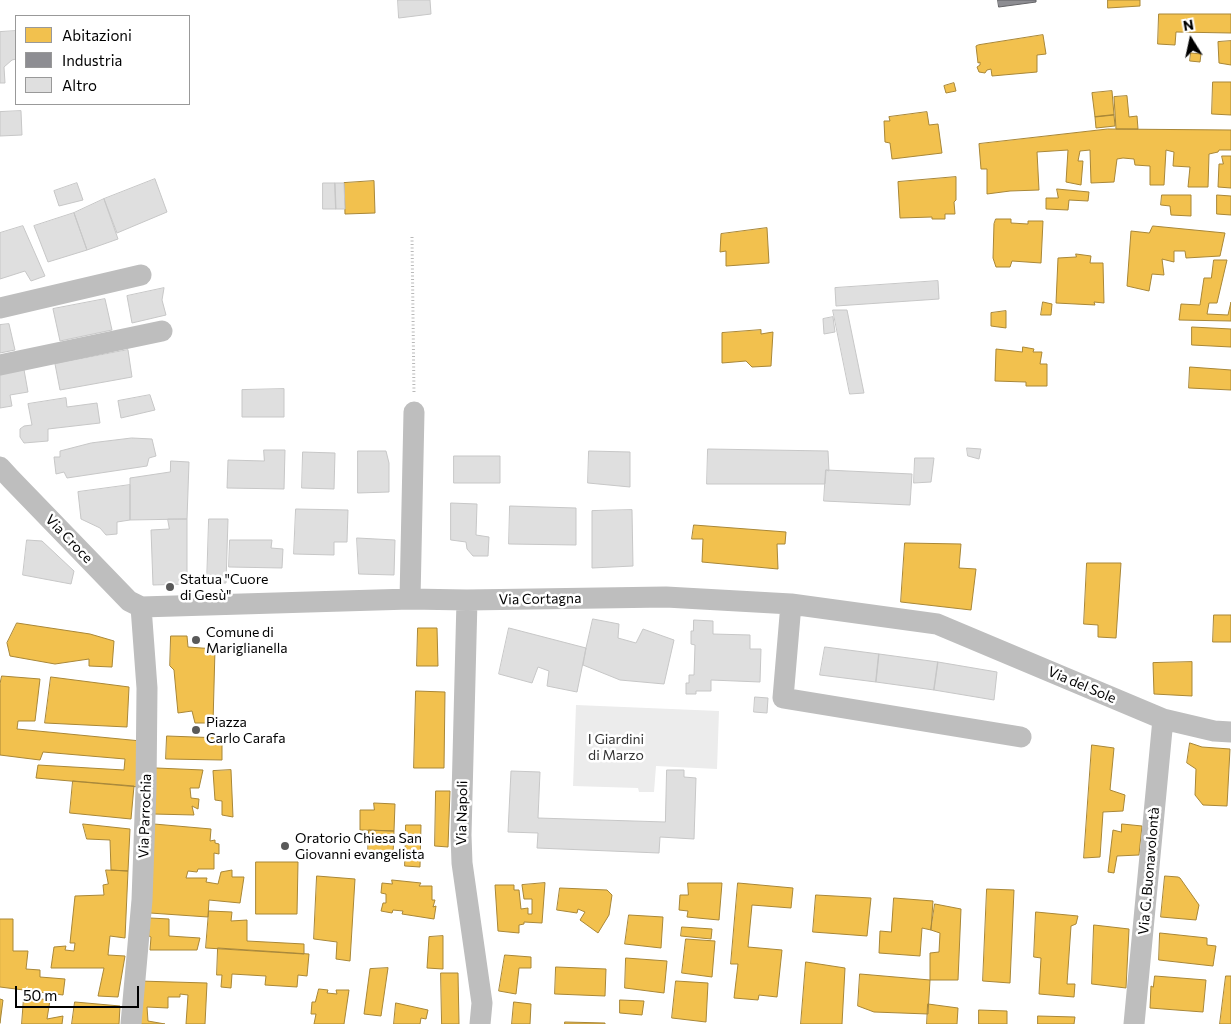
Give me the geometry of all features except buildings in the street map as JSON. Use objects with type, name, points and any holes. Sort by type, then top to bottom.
[{"type":"street","points":[[0,308],[141,275]]},
{"type":"street","points":[[0,365],[162,331]]},
{"type":"street","points":[[410,599],[414,412]]},
{"type":"street","name":"Via Croce","points":[[0,467],[10,480],[130,601],[141,607]]},
{"type":"street","name":"Via Cortagna","points":[[141,607],[410,599],[666,597],[790,604],[938,624]]},
{"type":"street","name":"Via Napoli","points":[[467,600],[462,863],[482,1003],[480,1024]]},
{"type":"street","points":[[790,604],[784,698],[1021,737]]},
{"type":"street","name":"Via Parrochia","points":[[131,1024],[142,900],[146,788],[147,688],[141,607]]},
{"type":"street","name":"Via del Sole","points":[[938,624],[1163,719],[1214,731],[1231,732]]},
{"type":"street","name":"Via G. Buonavolontà","points":[[1134,1024],[1163,719]]},
{"type":"path","points":[[412,238],[414,412]]},
{"type":"green space","name":"I Giardini di Marzo","points":[[576,705],[719,711],[717,769],[656,766],[654,792],[639,792],[638,788],[573,786]]},
{"type":"place","name":"Statua \"Cuore di Gesù\"","points":[[170,587]]},
{"type":"place","name":"Comune di Mariglianella","points":[[196,640]]},
{"type":"place","name":"Piazza Carlo Carafa","points":[[196,730]]},
{"type":"place","name":"Oratorio Chiesa San Giovanni evangelista","points":[[285,846]]}]
